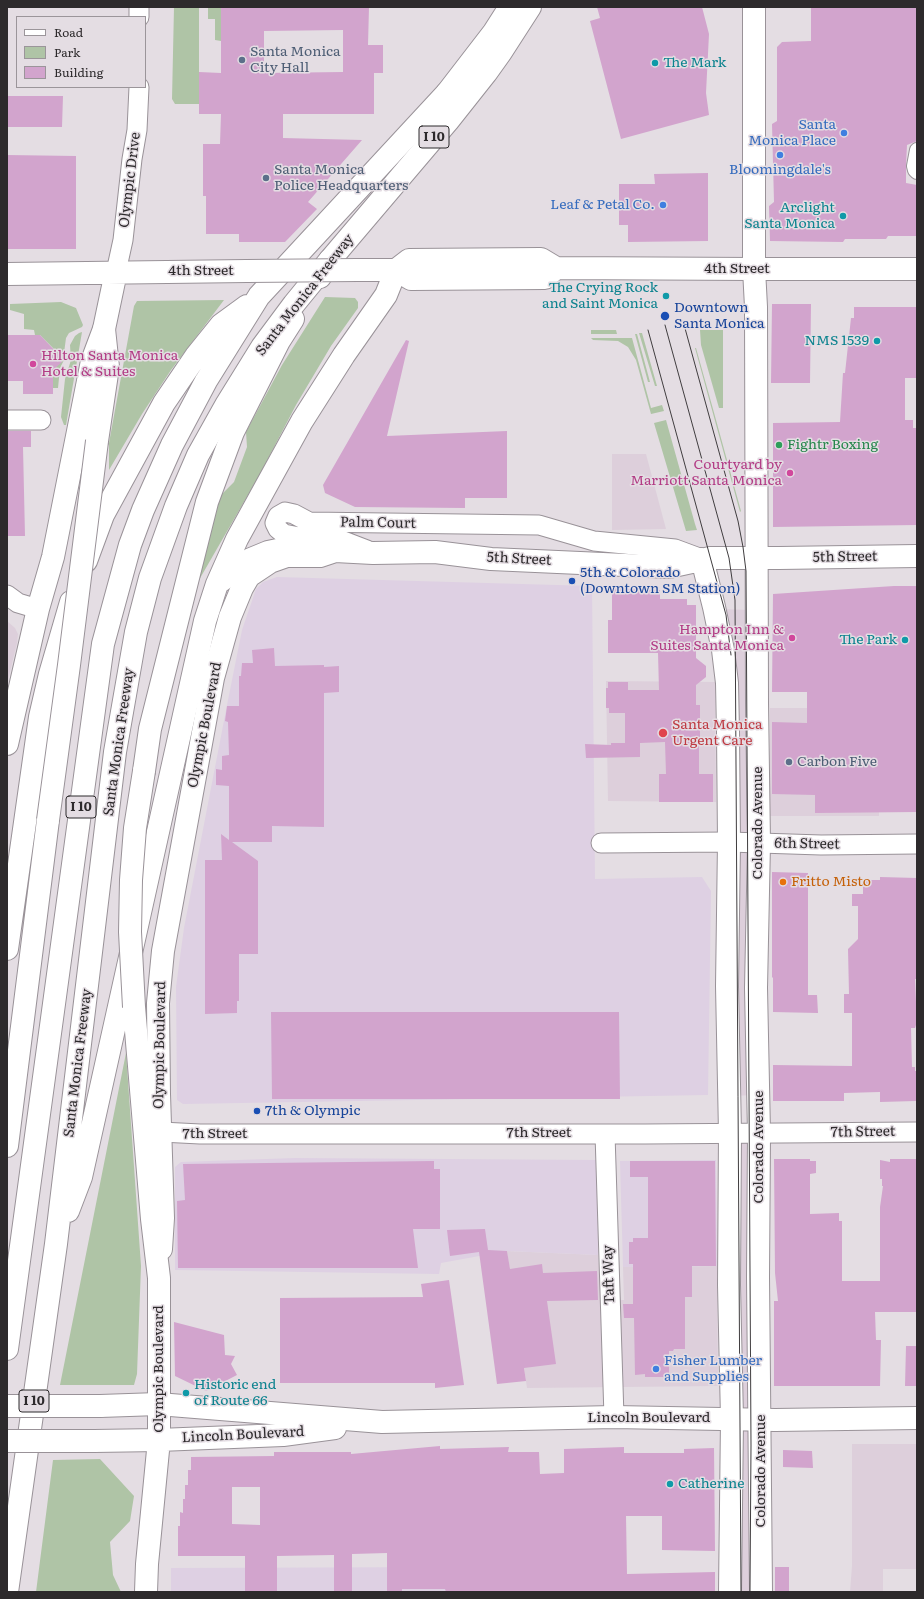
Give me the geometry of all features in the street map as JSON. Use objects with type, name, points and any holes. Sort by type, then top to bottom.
[{"type":"main road","name":"Santa Monica Freeway","points":[[7,1349],[103,644],[130,545],[143,510],[166,460],[206,381],[259,296],[447,93],[494,32],[510,7]]},
{"type":"main road","name":"Santa Monica Freeway","points":[[8,1592],[56,1244],[116,752],[136,632],[150,578],[176,506],[195,462],[226,405],[262,347],[294,304],[330,260],[448,121],[501,52],[530,7]]},
{"type":"main road","name":"Colorado Avenue","points":[[754,7],[754,269],[756,307],[757,558],[756,703],[759,843],[756,988],[759,1133],[758,1277],[761,1592]]},
{"type":"main road","points":[[159,1278],[152,1219],[134,1007],[130,932],[131,880],[135,828],[150,729],[209,495],[232,432],[279,341],[330,260]]},
{"type":"main road","name":"4th Street","points":[[7,274],[396,270],[411,279],[545,278],[556,268],[917,269]]},
{"type":"main road","points":[[56,1244],[81,1177],[205,620],[217,584],[237,539],[302,421],[344,355],[386,295],[396,270]]},
{"type":"main road","points":[[7,744],[38,609],[53,557],[92,361],[104,329],[116,272]]},
{"type":"main road","points":[[7,949],[40,717],[67,614],[103,514],[164,403],[196,356],[221,326],[259,296]]},
{"type":"main road","points":[[7,1146],[70,657],[96,441],[108,366],[104,329]]},
{"type":"main road","points":[[217,584],[251,559],[268,552],[287,548],[313,548],[335,551]]},
{"type":"main road","name":"5th Street","points":[[335,551],[374,553],[435,552],[491,559],[669,567],[702,559],[917,556]]},
{"type":"main road","name":"Olympic Boulevard","points":[[146,1592],[147,1564],[159,1440],[159,1278],[163,1218],[158,1003],[163,951],[213,678],[230,616],[242,588],[249,576],[270,562],[287,556],[320,556],[335,551]]},
{"type":"main road","name":"Colorado Avenue","points":[[702,559],[719,628],[727,683],[730,1133],[729,1285],[732,1419],[730,1592]]},
{"type":"main road","name":"Lincoln Boulevard","points":[[7,1406],[100,1406],[158,1404],[382,1422],[614,1417],[732,1419],[917,1418]]},
{"type":"main road","name":"Lincoln Boulevard","points":[[7,1441],[159,1440],[283,1435],[382,1422]]},
{"type":"street","name":"Olympic Drive","points":[[116,272],[123,240],[137,130],[139,88]]},
{"type":"street","points":[[917,150],[914,166],[917,172]]},
{"type":"street","points":[[7,420],[41,420]]},
{"type":"street","name":"Palm Court","points":[[374,553],[342,540],[299,537],[284,534],[278,529],[275,523],[278,516],[285,512],[294,514],[309,522],[539,525],[594,541]]},
{"type":"street","name":"5th Street","points":[[594,541],[675,549],[702,559]]},
{"type":"street","points":[[7,594],[18,603],[38,609]]},
{"type":"street","name":"6th Street","points":[[601,843],[729,842],[821,845],[917,844]]},
{"type":"street","name":"7th Street","points":[[161,1132],[200,1134],[917,1132]]},
{"type":"street","name":"Taft Way","points":[[605,1134],[614,1417]]},
{"type":"shaded area","points":[[612,454],[646,454],[666,529],[612,530]]},
{"type":"shaded area","points":[[277,577],[592,586],[595,879],[702,877],[711,891],[708,1095],[183,1104],[177,1100],[176,987],[184,928],[242,630],[256,589],[263,582]]},
{"type":"shaded area","points":[[719,609],[750,610],[752,1095],[735,1096]]},
{"type":"shaded area","points":[[7,621],[15,628],[18,634],[7,684]]},
{"type":"shaded area","points":[[606,681],[715,682],[716,802],[608,801]]},
{"type":"shaded area","points":[[770,708],[879,708],[879,816],[770,816]]},
{"type":"shaded area","points":[[735,1139],[753,1139],[754,1592],[736,1592]]},
{"type":"shaded area","points":[[295,1158],[597,1160],[598,1255],[507,1251],[441,1263],[439,1274],[175,1270],[175,1167],[181,1162]]},
{"type":"shaded area","points":[[716,1160],[717,1266],[623,1267],[620,1161]]},
{"type":"shaded area","points":[[507,1251],[598,1255],[602,1300],[624,1300],[623,1267],[717,1266],[718,1386],[527,1388]]},
{"type":"shaded area","points":[[852,1444],[917,1444],[917,1569],[883,1569],[883,1592],[850,1592],[852,1566]]},
{"type":"shaded area","points":[[462,1567],[465,1592],[171,1592],[171,1568]]},
{"type":"green space","points":[[174,7],[199,7],[199,104],[175,104],[172,99]]},
{"type":"green space","points":[[208,7],[221,7],[221,41],[215,40],[215,19],[208,19]]},
{"type":"green space","points":[[325,297],[355,298],[358,302],[358,308],[331,346],[296,405],[260,474],[199,580],[219,497],[234,482],[247,447],[246,432],[282,365]]},
{"type":"green space","points":[[224,300],[171,370],[142,414],[109,470],[109,443],[134,306],[137,301]]},
{"type":"green space","points":[[61,302],[76,308],[83,325],[82,327],[69,333],[66,338],[64,360],[60,368],[58,388],[53,388],[53,365],[61,362],[61,358],[58,354],[54,354],[54,349],[40,335],[35,335],[34,330],[24,329],[24,314],[10,310],[10,304]]},
{"type":"green space","points":[[591,330],[616,330],[617,334],[591,334]]},
{"type":"green space","points":[[700,330],[723,330],[723,408],[719,408],[701,345]]},
{"type":"green space","points":[[82,332],[66,425],[64,425],[61,417],[65,379],[71,360],[70,345],[75,336]]},
{"type":"green space","points":[[639,333],[642,333],[657,386],[655,386]]},
{"type":"green space","points":[[635,334],[637,334],[650,382],[648,382]]},
{"type":"green space","points":[[591,338],[632,338],[651,408],[662,405],[664,411],[651,414],[636,360],[628,347],[618,341],[593,340]]},
{"type":"green space","points":[[695,348],[741,511],[740,512]]},
{"type":"green space","points":[[666,420],[697,530],[686,531],[654,423]]},
{"type":"green space","points":[[126,1053],[141,1266],[137,1374],[134,1385],[60,1385]]},
{"type":"green space","points":[[100,1459],[134,1496],[130,1521],[110,1542],[113,1575],[121,1592],[36,1592],[53,1460]]},
{"type":"building","points":[[221,7],[369,7],[368,45],[383,45],[383,73],[374,73],[374,114],[283,114],[283,138],[362,140],[308,202],[317,209],[285,242],[239,242],[239,234],[206,234],[206,196],[203,196],[203,144],[220,144],[221,114],[199,114],[199,72],[221,73]],"holes":[[[343,30],[343,72],[264,73],[264,31]]]},
{"type":"building","name":"The Mark","points":[[597,7],[702,7],[709,34],[706,93],[709,115],[621,139],[590,21],[600,18]]},
{"type":"building","name":"Santa Monica Place","points":[[811,7],[917,7],[917,141],[907,145],[906,183],[917,185],[917,236],[888,236],[886,239],[845,239],[843,242],[770,241],[769,206],[774,202],[772,124],[777,121],[777,47],[782,42],[811,41]]},
{"type":"building","points":[[7,96],[63,96],[62,127],[7,127]]},
{"type":"building","points":[[7,155],[76,156],[76,249],[7,249]]},
{"type":"building","name":"Leaf & Petal Co.","points":[[708,173],[708,241],[628,242],[628,225],[619,225],[619,184],[655,184],[654,174]]},
{"type":"building","points":[[772,304],[811,304],[810,383],[771,383]]},
{"type":"building","points":[[854,307],[917,307],[917,378],[905,378],[905,420],[913,420],[913,428],[917,428],[917,525],[773,527],[773,423],[840,422],[843,373],[845,373],[851,318],[854,318]]},
{"type":"building","name":"Hilton Santa Monica Hotel & Suites","points":[[7,335],[40,335],[60,356],[62,362],[53,370],[53,394],[23,394],[23,381],[7,381]]},
{"type":"building","points":[[406,340],[409,341],[387,436],[507,431],[507,498],[465,498],[465,508],[355,507],[325,493],[323,485]]},
{"type":"building","points":[[7,431],[31,431],[31,447],[23,447],[25,536],[7,536]]},
{"type":"building","points":[[894,586],[917,586],[917,812],[815,813],[815,795],[772,794],[772,722],[807,723],[807,692],[772,692],[773,594]]},
{"type":"building","points":[[612,587],[660,590],[660,599],[687,599],[687,605],[696,605],[696,658],[706,666],[706,677],[696,685],[696,705],[700,705],[699,774],[713,774],[713,802],[659,802],[659,774],[666,774],[665,742],[640,743],[640,757],[586,758],[585,744],[611,745],[611,743],[625,743],[625,713],[609,713],[609,708],[606,708],[606,688],[608,688],[608,682],[628,682],[628,690],[659,690],[658,653],[608,653],[608,620],[612,620]]},
{"type":"building","points":[[274,648],[275,666],[339,666],[339,692],[324,693],[324,827],[272,826],[272,842],[232,842],[258,861],[258,954],[239,954],[239,1001],[237,1001],[237,1013],[205,1014],[205,860],[222,860],[221,834],[229,840],[229,786],[216,785],[216,769],[222,770],[222,756],[229,755],[228,722],[225,721],[227,706],[239,706],[239,676],[241,676],[242,663],[253,663],[252,650]]},
{"type":"building","points":[[772,872],[808,873],[808,995],[817,995],[818,1013],[773,1012]]},
{"type":"building","points":[[880,877],[917,878],[917,979],[915,979],[917,1025],[915,1028],[911,1028],[912,1067],[915,1067],[915,1071],[917,1071],[916,1101],[880,1102],[880,1092],[844,1093],[844,1101],[773,1101],[773,1065],[852,1066],[852,1013],[844,1013],[844,994],[849,994],[848,949],[858,939],[858,906],[852,906],[852,894],[863,894],[863,880],[880,880]]},
{"type":"building","points":[[271,1012],[619,1012],[620,1099],[272,1099]]},
{"type":"building","points":[[774,1159],[810,1159],[810,1161],[816,1161],[816,1173],[810,1174],[810,1214],[839,1213],[839,1221],[842,1221],[842,1281],[880,1281],[880,1207],[883,1186],[882,1179],[880,1179],[880,1160],[890,1162],[890,1159],[916,1159],[917,1312],[875,1312],[876,1340],[881,1340],[880,1386],[774,1386],[774,1301],[778,1301],[775,1273]]},
{"type":"building","points":[[434,1161],[434,1169],[440,1169],[440,1229],[413,1229],[418,1268],[178,1268],[177,1201],[185,1200],[183,1164]]},
{"type":"building","points":[[630,1161],[715,1161],[716,1266],[692,1266],[692,1297],[685,1297],[685,1349],[674,1349],[673,1351],[669,1351],[669,1377],[645,1377],[645,1374],[635,1375],[634,1318],[624,1318],[623,1304],[633,1304],[633,1264],[629,1264],[629,1242],[633,1242],[633,1238],[648,1238],[648,1177],[630,1177]]},
{"type":"building","points":[[485,1229],[488,1250],[507,1251],[510,1269],[542,1264],[543,1273],[597,1271],[598,1300],[547,1301],[556,1364],[524,1368],[526,1381],[497,1384],[479,1252],[450,1256],[447,1230]]},
{"type":"building","points":[[449,1280],[464,1385],[435,1388],[435,1383],[280,1383],[280,1298],[423,1297],[421,1284]]},
{"type":"building","points":[[174,1322],[224,1335],[225,1355],[235,1356],[231,1364],[237,1375],[206,1391],[175,1376]]},
{"type":"building","points":[[906,1346],[917,1346],[917,1386],[905,1386]]},
{"type":"building","points":[[440,1446],[440,1449],[509,1447],[508,1452],[539,1452],[540,1474],[564,1473],[564,1449],[624,1447],[624,1453],[684,1453],[684,1449],[714,1448],[715,1551],[662,1550],[662,1516],[626,1516],[627,1574],[715,1572],[715,1592],[446,1592],[445,1589],[402,1589],[402,1592],[387,1592],[387,1553],[352,1554],[352,1592],[334,1592],[334,1555],[277,1556],[277,1592],[245,1592],[245,1556],[178,1556],[178,1526],[180,1526],[180,1512],[183,1513],[185,1485],[188,1485],[188,1470],[191,1470],[191,1457],[274,1456],[274,1452],[351,1452],[351,1454]],"holes":[[[232,1487],[260,1487],[260,1525],[232,1524]]]},
{"type":"building","points":[[783,1450],[812,1451],[813,1468],[783,1467]]},
{"type":"building","points":[[775,1567],[789,1567],[789,1592],[775,1592]]},
{"type":"tram line","points":[[683,321],[738,521],[746,571],[751,1445],[750,1592]]},
{"type":"tram line","points":[[665,325],[729,558],[735,600],[741,1592]]},
{"type":"tram line","points":[[648,330],[726,615],[731,655]]},
{"type":"place","name":"Santa Monica City Hall","points":[[242,60]]},
{"type":"place","name":"The Mark","points":[[655,63]]},
{"type":"place","name":"Santa Monica Place","points":[[844,133]]},
{"type":"place","name":"Bloomingdale's","points":[[780,155]]},
{"type":"place","name":"Santa Monica Police Headquarters","points":[[266,178]]},
{"type":"place","name":"Leaf & Petal Co.","points":[[663,205]]},
{"type":"place","name":"Arclight Santa Monica","points":[[843,216]]},
{"type":"place","name":"The Crying Rock and Saint Monica","points":[[666,296]]},
{"type":"place","name":"Downtown Santa Monica","points":[[665,316]]},
{"type":"place","name":"NMS 1539","points":[[877,341]]},
{"type":"place","name":"Hilton Santa Monica Hotel & Suites","points":[[33,364]]},
{"type":"place","name":"Fightr Boxing","points":[[779,445]]},
{"type":"place","name":"Courtyard by Marriott Santa Monica","points":[[790,473]]},
{"type":"place","name":"5th & Colorado (Downtown SM Station)","points":[[572,581]]},
{"type":"place","name":"Hampton Inn & Suites Santa Monica","points":[[792,638]]},
{"type":"place","name":"The Park","points":[[905,640]]},
{"type":"place","name":"Santa Monica Urgent Care","points":[[663,733]]},
{"type":"place","name":"Carbon Five","points":[[789,762]]},
{"type":"place","name":"Fritto Misto","points":[[783,882]]},
{"type":"place","name":"7th & Olympic","points":[[257,1111]]},
{"type":"place","name":"Fisher Lumber and Supplies","points":[[656,1369]]},
{"type":"place","name":"Historic end of Route 66","points":[[186,1393]]},
{"type":"place","name":"Catherine","points":[[670,1484]]}]
